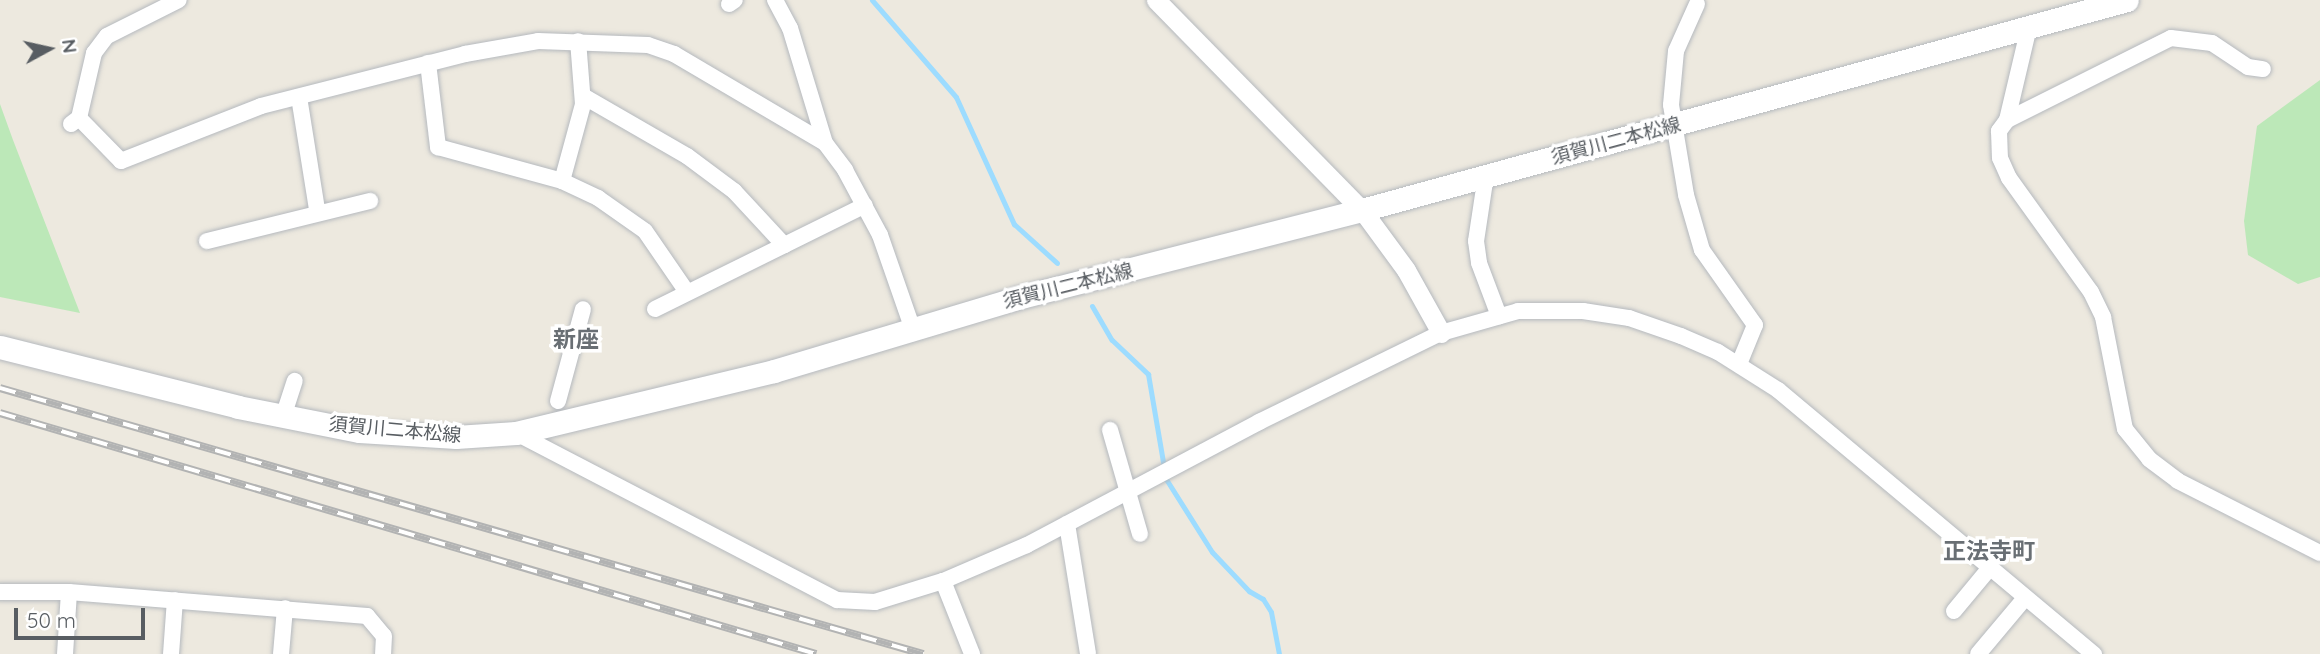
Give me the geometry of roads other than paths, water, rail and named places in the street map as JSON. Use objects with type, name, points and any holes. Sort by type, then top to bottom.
[{"type":"main road","name":"須賀川二本松線","points":[[0,347],[283,416],[359,431],[456,437],[516,433],[774,371],[1017,298],[1362,210],[2127,0]]},
{"type":"street","points":[[179,0],[107,36],[94,53],[75,121],[121,161],[218,121],[299,97],[428,63],[538,41],[648,45],[674,54],[825,144]]},
{"type":"street","points":[[775,0],[790,28],[825,144],[865,205],[897,273],[914,330]]},
{"type":"street","points":[[1156,0],[1362,210],[1406,270],[1441,333]]},
{"type":"street","points":[[1697,4],[1676,51],[1671,81],[1674,125],[1702,250],[1755,325],[1739,365]]},
{"type":"street","points":[[2029,27],[2007,120],[1999,131],[2000,158],[2009,178],[2091,292],[2103,317],[2111,339],[2120,415],[2132,441],[2178,481],[2320,553]]},
{"type":"street","points":[[2007,120],[2171,38],[2212,43],[2248,67],[2263,69]]},
{"type":"street","points":[[562,181],[583,96],[578,41]]},
{"type":"street","points":[[428,63],[438,147],[562,181],[598,198],[645,231],[687,292]]},
{"type":"street","points":[[583,96],[687,156],[734,191],[783,244]]},
{"type":"street","points":[[299,97],[317,211]]},
{"type":"street","points":[[1486,175],[1476,241],[1479,263],[1499,316]]},
{"type":"street","points":[[207,241],[317,211],[370,201]]},
{"type":"street","points":[[655,309],[865,205]]},
{"type":"street","points":[[558,401],[583,309]]},
{"type":"street","points":[[516,433],[837,600],[875,603],[943,581],[1067,524],[1441,333],[1499,316],[1566,309],[1629,318],[1681,336],[1739,365],[1778,390],[2094,654]]},
{"type":"street","points":[[283,416],[295,382]]},
{"type":"street","points":[[1110,430],[1140,534]]},
{"type":"street","points":[[1067,524],[1088,653]]},
{"type":"street","points":[[1954,611],[1989,569]]},
{"type":"street","points":[[943,581],[972,654]]},
{"type":"street","points":[[0,592],[69,592],[367,616],[384,636],[383,654]]},
{"type":"street","points":[[65,654],[69,592]]},
{"type":"street","points":[[1978,654],[2025,598]]},
{"type":"street","points":[[171,654],[175,600]]},
{"type":"street","points":[[281,654],[285,608]]},
{"type":"waterway","points":[[872,0],[956,97],[1014,224],[1057,263]]},
{"type":"waterway","points":[[1092,306],[1112,340],[1148,374],[1166,479],[1212,552],[1249,591],[1263,599],[1271,612],[1279,654]]},
{"type":"railway","points":[[0,388],[923,654]]},
{"type":"railway","points":[[0,413],[816,654]]},
{"type":"district","name":"新座","points":[[576,339]]},
{"type":"district","name":"正法寺町","points":[[1989,551]]}]
